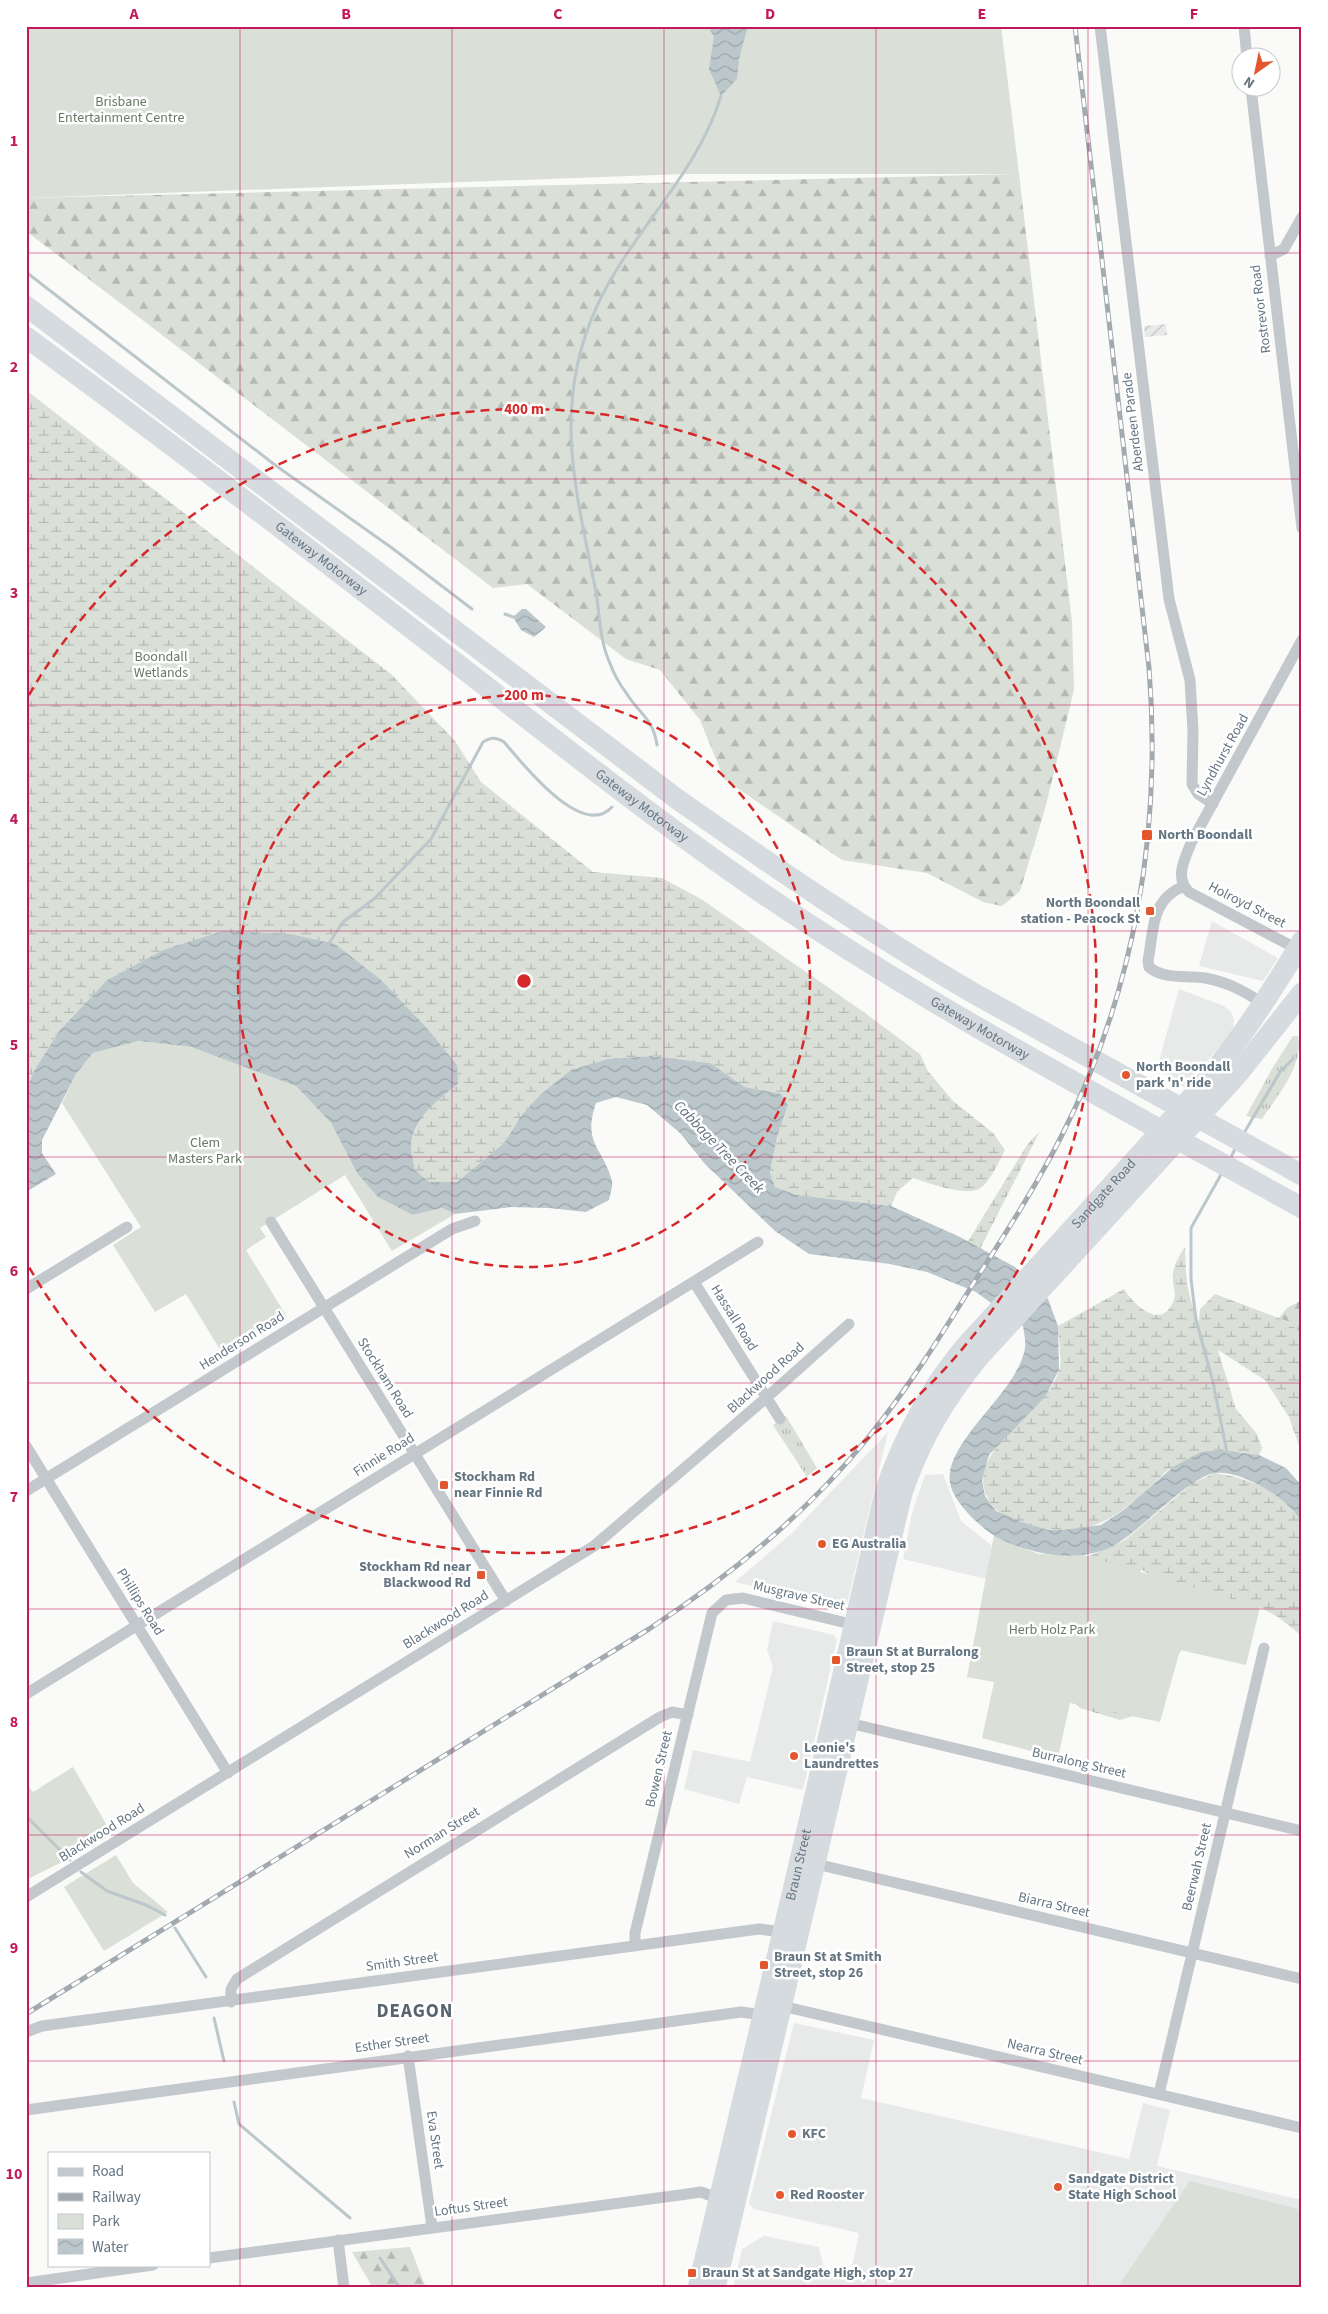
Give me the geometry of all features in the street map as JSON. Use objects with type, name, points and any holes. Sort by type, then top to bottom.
[{"type":"highway","name":"Gateway Motorway","points":[[26,306],[677,799],[773,866],[922,963],[1302,1176]]},
{"type":"highway","name":"Gateway Motorway","points":[[26,337],[295,538],[653,816],[752,886],[883,972],[1054,1072],[1302,1208]]},
{"type":"highway","name":"Sandgate Road","points":[[910,1448],[940,1377],[1003,1318],[1203,1085],[1264,1005],[1301,947]]},
{"type":"highway","name":"Sandgate Road","points":[[1045,1271],[1237,1075],[1302,993]]},
{"type":"highway","name":"Braun Street","points":[[698,2288],[727,2203],[782,2006],[808,1862],[863,1627],[902,1493],[910,1448]]},
{"type":"highway","name":"Braun Street","points":[[715,2288],[727,2203],[763,2015],[783,1932],[808,1862],[849,1723],[863,1627]]},
{"type":"street","name":"Aberdeen Parade","points":[[1100,26],[1169,599],[1190,680],[1193,732],[1192,784],[1198,794],[1213,804]]},
{"type":"street","points":[[1244,26],[1246,48]]},
{"type":"street","name":"Rostrevor Road","points":[[1252,98],[1302,528]]},
{"type":"street","points":[[1270,256],[1284,249],[1302,217]]},
{"type":"street","name":"Lyndhurst Road","points":[[1184,886],[1181,871],[1185,858],[1302,640]]},
{"type":"street","points":[[1184,886],[1169,893],[1160,905],[1148,962],[1149,967],[1174,976],[1202,978],[1233,986],[1264,1005]]},
{"type":"street","name":"Holroyd Street","points":[[1184,886],[1194,895],[1301,947]]},
{"type":"street","name":"Henderson Road","points":[[26,1491],[452,1229],[475,1221]]},
{"type":"street","name":"Stockham Road","points":[[271,1222],[506,1601]]},
{"type":"street","points":[[26,1289],[127,1227]]},
{"type":"street","name":"Finnie Road","points":[[26,1694],[758,1242]]},
{"type":"street","name":"Hassall Road","points":[[694,1282],[780,1420]]},
{"type":"street","name":"Blackwood Road","points":[[26,1898],[594,1546],[849,1324]]},
{"type":"street","name":"Phillips Road","points":[[26,1446],[228,1773]]},
{"type":"street","name":"Musgrave Street","points":[[721,1603],[734,1598],[743,1598],[863,1627]]},
{"type":"street","name":"Bowen Street","points":[[635,1946],[635,1933],[709,1620],[721,1603]]},
{"type":"street","name":"Beerwah Street","points":[[1158,2094],[1264,1648]]},
{"type":"street","name":"Norman Street","points":[[231,2002],[231,1989],[237,1980],[320,1926],[660,1717],[672,1712],[688,1715]]},
{"type":"street","name":"Burralong Street","points":[[849,1723],[1302,1831]]},
{"type":"street","name":"Biarra Street","points":[[808,1862],[1302,1979]]},
{"type":"street","name":"Smith Street","points":[[26,2032],[42,2026],[231,2002],[759,1929],[783,1932]]},
{"type":"street","name":"Nearra Street","points":[[782,2006],[1302,2128]]},
{"type":"street","name":"Esther Street","points":[[26,2110],[408,2056],[741,2012],[763,2015]]},
{"type":"street","name":"Eva Street","points":[[408,2056],[432,2227]]},
{"type":"street","name":"Loftus Street","points":[[210,2258],[701,2192],[727,2203]]},
{"type":"street","points":[[338,2240],[344,2288]]},
{"type":"street","points":[[26,2283],[146,2266]]},
{"type":"shaded area","points":[[1166,324],[1167,335],[1145,337],[1144,326]]},
{"type":"shaded area","points":[[1212,921],[1278,958],[1263,981],[1199,966]]},
{"type":"shaded area","points":[[1179,989],[1224,1006],[1232,1013],[1234,1021],[1232,1033],[1183,1087],[1157,1068]]},
{"type":"shaded area","points":[[888,1432],[846,1608],[735,1582],[791,1534]]},
{"type":"shaded area","points":[[943,1474],[961,1521],[992,1546],[986,1579],[903,1559],[912,1513],[925,1475]]},
{"type":"shaded area","points":[[773,1621],[834,1635],[837,1640],[803,1790],[747,1777],[739,1804],[684,1789],[693,1750],[750,1762],[773,1667],[767,1650]]},
{"type":"shaded area","name":"Sandgate District State High School","points":[[794,2023],[874,2040],[861,2098],[1129,2159],[1143,2103],[1170,2110],[1157,2166],[1302,2200],[1302,2288],[733,2288],[742,2249],[764,2236],[819,2247],[824,2269],[849,2281],[859,2233],[754,2209],[749,2203]]},
{"type":"green space","name":"Brisbane Entertainment Centre","points":[[26,26],[1001,26],[1019,174],[683,174],[26,198]]},
{"type":"green space","points":[[1019,174],[1072,622],[1074,690],[1045,809],[1020,891],[1002,906],[983,902],[927,873],[842,860],[724,779],[700,720],[660,670],[626,659],[527,584],[493,588],[26,231],[26,198]]},
{"type":"green space","name":"Boondall Wetlands","points":[[26,390],[392,675],[455,741],[481,782],[593,872],[662,878],[701,899],[865,1013],[920,1054],[928,1071],[953,1101],[993,1133],[1005,1150],[987,1182],[979,1189],[964,1191],[946,1188],[913,1178],[897,1192],[891,1206],[797,1195],[775,1187],[770,1172],[777,1137],[788,1105],[781,1095],[745,1087],[710,1063],[652,1056],[608,1059],[521,1116],[504,1143],[457,1182],[429,1183],[415,1170],[411,1150],[413,1137],[421,1119],[442,1097],[458,1084],[163,950],[107,980],[60,1030],[35,1069],[26,1089]]},
{"type":"green space","points":[[1293,1036],[1298,1036],[1297,1058],[1282,1091],[1262,1119],[1246,1116],[1273,1067]]},
{"type":"green space","name":"Clem Masters Park","points":[[139,1041],[191,1047],[296,1086],[331,1123],[357,1173],[413,1215],[442,1208],[455,1214],[392,1251],[345,1175],[260,1228],[266,1237],[246,1250],[287,1317],[224,1356],[186,1294],[155,1312],[113,1245],[141,1227],[62,1103],[76,1074],[93,1053]]},
{"type":"green space","points":[[1040,1131],[980,1249],[967,1243],[1027,1145]]},
{"type":"green space","points":[[1185,1247],[1187,1285],[1199,1322],[1200,1309],[1215,1294],[1287,1321],[1302,1334],[1302,1454],[1289,1417],[1265,1380],[1218,1350],[1236,1409],[1257,1434],[1262,1448],[1259,1455],[1231,1452],[1173,1467],[1119,1513],[1085,1528],[1057,1530],[1040,1528],[1022,1524],[1004,1516],[992,1505],[984,1486],[985,1469],[993,1452],[1006,1436],[1051,1388],[1060,1366],[1058,1326],[1124,1289],[1147,1312],[1155,1315],[1162,1314],[1168,1310],[1173,1302],[1175,1293],[1174,1270],[1178,1258]]},
{"type":"green space","points":[[1302,1300],[1302,1334],[1287,1321],[1279,1318],[1287,1308]]},
{"type":"green space","points":[[786,1416],[817,1468],[807,1477],[773,1425]]},
{"type":"green space","points":[[1215,1473],[1241,1479],[1264,1488],[1284,1502],[1302,1522],[1302,1636],[1278,1617],[1260,1607],[1171,1587],[1142,1570],[1137,1573],[1185,1641],[1165,1685],[1145,1712],[1120,1720],[1080,1708],[1069,1698],[1087,1557],[1125,1540],[1193,1483]]},
{"type":"green space","name":"Herb Holz Park","points":[[994,1535],[1003,1541],[1039,1554],[1083,1555],[1260,1607],[1246,1665],[1180,1650],[1160,1722],[1070,1703],[1058,1758],[982,1738],[994,1682],[967,1677]]},
{"type":"green space","points":[[73,1767],[112,1834],[76,1855],[26,1880],[26,1783],[33,1792]]},
{"type":"green space","points":[[116,1855],[133,1883],[168,1912],[104,1951],[64,1887]]},
{"type":"green space","points":[[1190,2181],[1302,2210],[1302,2288],[1117,2288]]},
{"type":"green space","points":[[410,2247],[426,2288],[373,2288],[352,2252]]},
{"type":"water","points":[[708,26],[748,26],[739,59],[737,79],[721,96],[709,69],[714,37]]},
{"type":"water","points":[[522,609],[526,609],[546,627],[534,637],[521,630],[513,617]]},
{"type":"water","name":"Cabbage Tree Creek","points":[[223,931],[290,934],[335,944],[380,979],[424,1025],[457,1065],[458,1084],[442,1096],[421,1118],[413,1136],[411,1149],[415,1170],[429,1182],[457,1182],[504,1143],[521,1116],[541,1094],[571,1070],[608,1059],[652,1056],[710,1063],[745,1087],[781,1094],[788,1105],[777,1137],[770,1172],[775,1187],[797,1195],[891,1206],[960,1237],[1015,1267],[1048,1299],[1058,1326],[1059,1370],[1045,1397],[989,1455],[982,1480],[985,1496],[996,1511],[1021,1522],[1049,1530],[1101,1525],[1125,1509],[1173,1467],[1201,1452],[1221,1450],[1259,1455],[1286,1468],[1302,1486],[1302,1522],[1286,1504],[1260,1486],[1235,1475],[1216,1473],[1205,1476],[1193,1483],[1121,1541],[1109,1548],[1096,1552],[1070,1556],[1044,1553],[1018,1547],[991,1533],[966,1511],[954,1495],[951,1487],[950,1471],[956,1454],[967,1437],[1009,1383],[1019,1365],[1025,1348],[1023,1326],[976,1292],[927,1272],[890,1264],[809,1254],[775,1231],[705,1164],[680,1133],[647,1105],[616,1097],[596,1103],[591,1128],[595,1145],[608,1170],[612,1185],[609,1200],[586,1212],[549,1208],[511,1207],[455,1214],[442,1208],[413,1215],[378,1197],[357,1173],[331,1123],[296,1086],[191,1047],[139,1041],[93,1053],[76,1074],[42,1140],[42,1153],[56,1174],[26,1192],[26,1089],[35,1069],[60,1030],[107,980],[163,950]]},
{"type":"waterway","points":[[657,745],[649,723],[617,678],[603,643],[595,587],[575,480],[571,412],[575,377],[583,342],[597,306],[627,253],[696,152],[710,125],[721,96]]},
{"type":"waterway","points":[[26,272],[275,465],[392,548],[472,609]]},
{"type":"waterway","points":[[505,614],[513,617]]},
{"type":"waterway","points":[[328,945],[343,922],[374,899],[431,839],[483,742],[486,740],[494,738],[504,742],[538,780],[569,806],[585,814],[599,815],[612,807]]},
{"type":"waterway","points":[[1244,1133],[1280,1072],[1293,1059]]},
{"type":"waterway","points":[[1230,1159],[1236,1147]]},
{"type":"waterway","points":[[1223,1171],[1191,1228],[1191,1279],[1196,1320],[1213,1382],[1227,1453]]},
{"type":"waterway","points":[[26,1816],[70,1860]]},
{"type":"waterway","points":[[81,1872],[107,1891],[146,1905],[165,1915]]},
{"type":"waterway","points":[[175,1928],[206,1977]]},
{"type":"waterway","points":[[214,2018],[224,2061]]},
{"type":"waterway","points":[[234,2102],[239,2124],[350,2218]]},
{"type":"waterway","points":[[380,2258],[400,2288]]},
{"type":"railway","points":[[26,2014],[649,1629],[709,1587],[766,1542],[843,1467],[896,1402],[996,1248],[1051,1156],[1087,1082],[1108,1025],[1125,968],[1138,909],[1151,789],[1152,729],[1149,668],[1075,26]]},
{"type":"place","name":"North Boondall","points":[[1147,835]]},
{"type":"place","name":"North Boondall station - Peacock St","points":[[1150,911]]},
{"type":"place","name":"North Boondall park 'n' ride","points":[[1126,1075]]},
{"type":"place","name":"Stockham Rd near Finnie Rd","points":[[444,1485]]},
{"type":"place","name":"EG Australia","points":[[822,1544]]},
{"type":"place","name":"Stockham Rd near Blackwood Rd","points":[[481,1575]]},
{"type":"place","name":"Braun St at Burralong Street, stop 25","points":[[836,1660]]},
{"type":"place","name":"Leonie's Laundrettes","points":[[794,1756]]},
{"type":"place","name":"Braun St at Smith Street, stop 26","points":[[764,1965]]},
{"type":"place","name":"KFC","points":[[792,2134]]},
{"type":"place","name":"Sandgate District State High School","points":[[1058,2187]]},
{"type":"place","name":"Red Rooster","points":[[780,2195]]},
{"type":"place","name":"Braun St at Sandgate High, stop 27","points":[[692,2273]]},
{"type":"district","name":"DEAGON","points":[[415,2011]]}]
